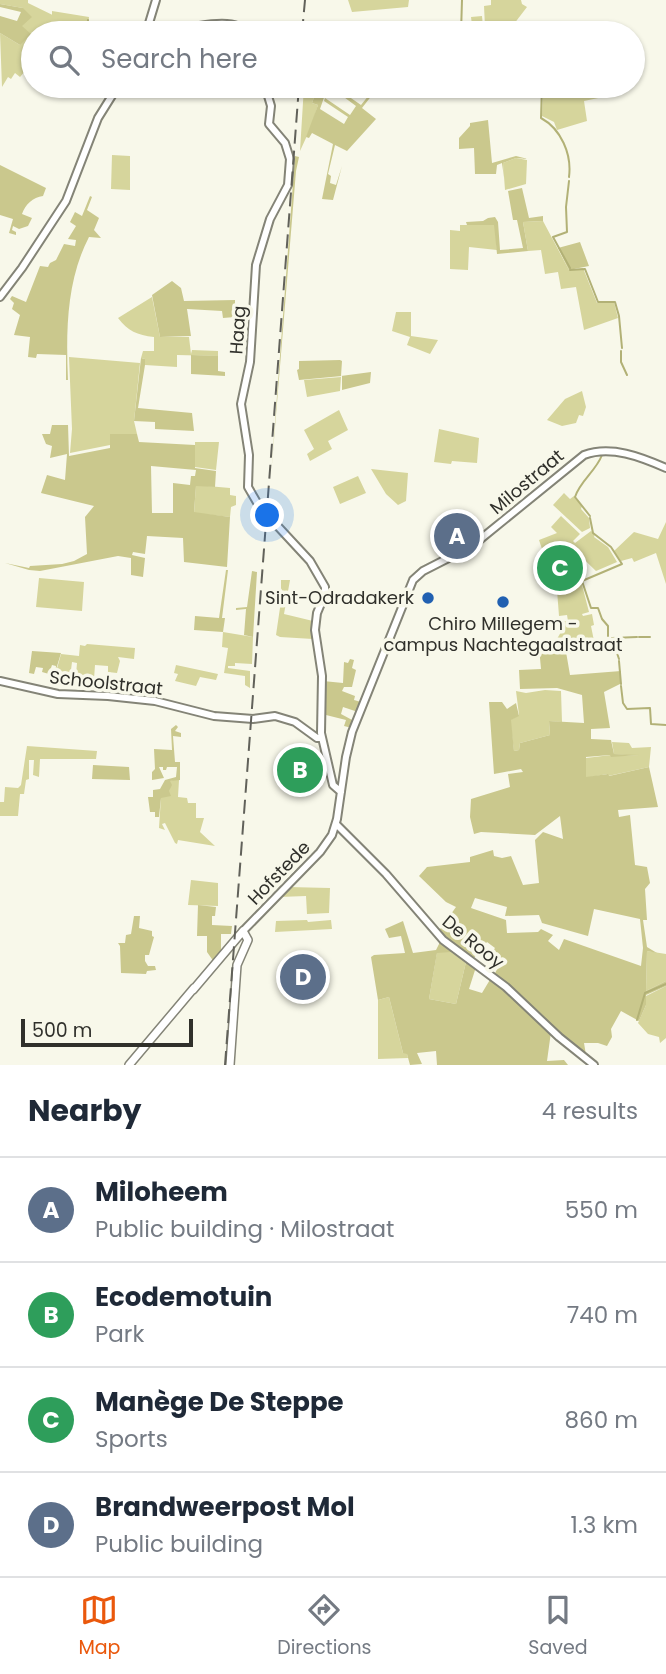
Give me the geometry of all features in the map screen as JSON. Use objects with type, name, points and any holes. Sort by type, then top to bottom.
[{"type":"main road","points":[[129,1065],[243,931],[247,940],[237,965],[230,1065]]},
{"type":"street","points":[[150,21],[156,0]]},
{"type":"street","points":[[0,297],[66,201],[100,114],[110,98]]},
{"type":"street","name":"Haag","points":[[269,98],[271,106],[269,124],[289,151],[288,186],[270,219],[258,257],[250,362],[241,404],[249,455],[249,491],[310,561],[324,584],[325,594],[315,622],[322,676],[322,738]]},
{"type":"street","name":"Milostraat","points":[[401,613],[413,580],[423,571],[460,554],[478,541],[578,458],[604,451],[634,456],[666,468]]},
{"type":"street","name":"Hofstede","points":[[243,931],[320,852],[335,826],[339,789],[352,732],[382,652],[401,613]]},
{"type":"street","name":"Schoolstraat","points":[[0,681],[54,694],[155,701],[206,715],[251,719],[275,716],[295,722],[317,738],[322,738]]},
{"type":"street","points":[[322,738],[339,789]]},
{"type":"street","name":"De Rooy","points":[[335,826],[344,831],[390,878],[443,940],[501,983],[559,1037],[594,1065]]},
{"type":"shaded area","points":[[0,0],[28,0],[28,3],[52,15],[52,11],[89,17],[88,21],[22,21],[23,8],[0,4]]},
{"type":"shaded area","points":[[348,0],[409,0],[408,7],[352,12]]},
{"type":"shaded area","points":[[491,0],[521,0],[527,7],[516,21],[485,21],[484,6],[491,5]]},
{"type":"shaded area","points":[[0,4],[23,8],[32,17],[28,21],[21,21],[20,45],[0,33],[0,16],[17,21],[21,12],[0,7]]},
{"type":"shaded area","points":[[482,16],[482,21],[472,21],[471,17]]},
{"type":"shaded area","points":[[0,33],[20,45],[21,33],[21,76],[15,73],[11,79],[8,77],[2,87]]},
{"type":"shaded area","points":[[303,98],[314,98],[312,103],[318,105],[300,151]]},
{"type":"shaded area","points":[[314,98],[324,98],[320,109],[344,124],[348,117],[324,101],[325,98],[350,115],[356,106],[345,98],[351,98],[361,105],[370,98],[362,108],[376,119],[347,151],[335,145],[328,174],[331,176],[330,183],[336,185],[342,166],[333,200],[322,199],[333,144],[312,133],[309,138],[306,137],[318,105],[312,103]]},
{"type":"shaded area","points":[[543,98],[598,98],[584,101],[587,121],[557,130],[554,122],[542,116]]},
{"type":"shaded area","points":[[488,120],[492,163],[516,156],[528,159],[516,158],[503,163],[504,178],[502,163],[497,165],[496,174],[475,174],[474,148],[459,149],[459,138],[470,123]]},
{"type":"shaded area","points":[[112,155],[130,156],[130,190],[111,189]]},
{"type":"shaded area","points":[[295,156],[299,157],[271,476]]},
{"type":"shaded area","points":[[516,158],[527,160],[526,184],[505,190],[503,163]]},
{"type":"shaded area","points":[[0,165],[46,188],[43,196],[33,200],[23,211],[22,214],[32,218],[28,226],[19,229],[13,226],[12,230],[16,235],[9,233],[13,219],[0,215]]},
{"type":"shaded area","points":[[522,188],[529,218],[543,216],[543,221],[523,222],[528,251],[497,254],[494,225],[467,225],[466,222],[495,217],[498,222],[500,250],[523,248],[517,220],[513,220],[508,191]]},
{"type":"shaded area","points":[[90,196],[92,197],[87,210],[99,218],[94,230],[101,238],[89,237],[76,271],[69,307],[66,380],[66,355],[37,354],[36,358],[28,357],[30,337],[14,335],[20,315],[12,309],[14,303],[10,299],[12,296],[26,302],[40,266],[48,267],[56,260],[64,244],[75,246],[76,240],[68,239],[76,226],[70,222],[75,212],[82,216]]},
{"type":"shaded area","points":[[543,221],[569,270],[583,268],[597,303],[614,302],[618,318],[584,330],[576,287],[561,289],[558,272],[545,274],[541,250],[528,251],[523,222]]},
{"type":"shaded area","points":[[460,225],[495,225],[497,250],[469,247],[468,270],[450,269],[450,230],[460,231]]},
{"type":"shaded area","points":[[580,242],[589,266],[569,270],[558,248]]},
{"type":"shaded area","points":[[172,281],[181,288],[184,301],[235,300],[235,317],[223,318],[222,311],[187,309],[191,336],[160,337],[152,295]]},
{"type":"shaded area","points":[[152,297],[160,337],[189,337],[191,354],[192,350],[218,351],[218,356],[177,355],[177,367],[145,365],[145,359],[141,358],[143,351],[154,351],[154,337],[133,332],[118,318]]},
{"type":"shaded area","points":[[396,312],[411,312],[411,336],[438,340],[430,354],[407,345],[410,337],[392,331]]},
{"type":"shaded area","points":[[191,355],[218,356],[218,371],[225,372],[225,376],[191,374]]},
{"type":"shaded area","points":[[69,357],[140,363],[134,421],[137,434],[110,434],[110,445],[70,453],[72,429]]},
{"type":"shaded area","points":[[141,358],[145,359],[145,365],[138,408],[192,413],[194,431],[155,429],[155,422],[134,421]]},
{"type":"shaded area","points":[[340,360],[341,376],[371,372],[370,383],[342,390],[342,376],[299,380],[299,361]]},
{"type":"shaded area","points":[[341,377],[340,391],[307,397],[304,380]]},
{"type":"shaded area","points":[[582,391],[586,407],[583,416],[579,415],[576,423],[562,426],[547,420],[565,399]]},
{"type":"shaded area","points":[[67,393],[69,456],[110,448],[110,434],[137,434],[139,442],[195,445],[195,468],[216,471],[215,487],[196,486],[194,512],[230,517],[227,567],[184,562],[183,538],[147,536],[145,554],[133,552],[132,555],[145,558],[143,577],[131,575],[131,558],[118,556],[40,571],[5,563],[29,568],[62,564],[87,554],[85,517],[94,506],[41,493],[47,475],[65,480],[67,454],[50,458],[52,446],[46,444],[42,434],[50,434],[52,425],[68,425]],"holes":[[[151,466],[196,470],[195,476],[191,476],[190,485],[173,483],[173,513],[152,513]]]},
{"type":"shaded area","points":[[339,410],[348,430],[328,441],[332,449],[310,461],[307,454],[314,449],[304,430]]},
{"type":"shaded area","points":[[439,429],[479,438],[477,463],[434,462]]},
{"type":"shaded area","points":[[195,442],[219,442],[216,470],[195,467]]},
{"type":"shaded area","points":[[371,469],[408,473],[406,501],[398,505],[386,494]]},
{"type":"shaded area","points":[[358,476],[366,493],[340,504],[333,487]]},
{"type":"shaded area","points":[[196,485],[230,488],[230,495],[236,496],[236,505],[231,507],[230,517],[194,513]]},
{"type":"shaded area","points":[[564,493],[570,499],[574,496],[582,506],[581,509],[589,518],[590,528],[582,532],[553,505]]},
{"type":"shaded area","points":[[561,516],[580,534],[573,541],[575,543],[591,531],[595,534],[594,537],[608,547],[617,562],[596,571],[568,544],[568,547],[544,555],[539,540],[557,533],[551,527]]},
{"type":"shaded area","points":[[666,522],[666,584],[656,553],[634,562],[632,558],[621,561],[614,551],[634,532],[658,539]]},
{"type":"shaded area","points":[[226,570],[223,632],[194,630],[195,616],[219,618]]},
{"type":"shaded area","points":[[252,571],[257,572],[253,637],[244,635],[246,609],[236,610],[247,607]]},
{"type":"shaded area","points":[[39,578],[84,582],[82,611],[36,607]]},
{"type":"shaded area","points":[[281,580],[290,580],[284,614],[313,621],[313,639],[276,635]]},
{"type":"shaded area","points":[[547,580],[554,580],[557,586],[581,581],[589,612],[582,614],[592,614],[594,641],[610,639],[614,650],[566,654],[564,646],[590,641],[589,637],[554,644],[561,632],[560,621],[568,621],[567,615],[559,616],[557,590],[548,591]]},
{"type":"shaded area","points":[[223,632],[253,637],[252,664],[235,663],[235,666],[228,666],[250,671],[250,688],[245,685],[245,676],[224,673],[228,648],[222,647]]},
{"type":"shaded area","points":[[589,637],[590,641],[565,646],[570,675],[621,671],[620,684],[604,692],[610,728],[591,729],[591,739],[611,740],[614,754],[639,755],[586,757],[586,777],[609,776],[649,767],[658,807],[618,810],[619,817],[630,815],[635,865],[647,867],[650,883],[645,889],[647,920],[643,920],[647,947],[657,953],[647,951],[646,991],[666,981],[666,986],[646,995],[646,1005],[639,1021],[621,1011],[611,1029],[612,1037],[607,1046],[584,1043],[586,1055],[494,975],[501,962],[490,955],[495,948],[487,942],[473,959],[438,932],[456,907],[446,902],[419,876],[427,867],[470,862],[470,857],[493,850],[494,856],[511,856],[523,885],[539,883],[535,840],[543,832],[563,839],[560,816],[535,835],[481,832],[474,834],[470,817],[471,799],[510,787],[508,774],[523,772],[521,769],[494,774],[489,702],[502,702],[507,709],[516,703],[519,716],[511,720],[514,751],[519,750],[520,743],[550,735],[549,721],[584,723],[582,695],[557,688],[520,689],[519,670],[541,669],[539,647]],"holes":[[[475,898],[507,907],[505,916],[539,915],[542,923],[588,936],[594,909],[640,919],[643,948],[641,966],[564,939],[559,950],[548,941],[553,935],[541,929],[538,932],[507,933],[506,920],[471,908]]]},
{"type":"shaded area","points":[[80,645],[135,648],[134,659],[118,657],[120,661],[117,673],[108,672],[108,666],[95,665],[94,679],[76,675],[77,663],[72,662],[70,678],[63,685],[53,683],[61,654],[79,656]]},
{"type":"shaded area","points":[[32,651],[61,653],[55,673],[56,666],[52,665],[49,674],[42,672],[43,668],[36,667],[34,674],[29,673]]},
{"type":"shaded area","points":[[350,659],[354,660],[352,668],[356,670],[352,687],[344,687],[342,691],[355,696],[354,700],[361,702],[358,712],[343,707],[341,714],[354,721],[352,728],[344,726],[346,720],[322,714],[323,681],[343,683],[344,662],[348,663]]},
{"type":"shaded area","points":[[176,665],[218,674],[216,680],[200,677],[196,686],[175,681],[178,674],[174,673]]},
{"type":"shaded area","points":[[516,691],[526,693],[561,691],[562,722],[549,721],[550,735],[520,743],[519,750],[514,751],[510,720],[519,715]]},
{"type":"shaded area","points":[[176,725],[178,727],[175,731],[181,733],[181,737],[173,736],[175,762],[180,762],[180,780],[170,781],[171,796],[161,798],[159,817],[155,817],[155,812],[150,812],[148,797],[153,797],[153,790],[160,789],[165,780],[176,777],[177,767],[163,770],[163,767],[159,767],[164,778],[152,780],[152,772],[155,769],[154,749],[172,750],[171,729]]},
{"type":"shaded area","points":[[612,742],[629,743],[632,748],[651,747],[649,767],[586,778],[586,758],[639,756],[614,754]]},
{"type":"shaded area","points":[[27,746],[97,751],[96,759],[40,759],[39,777],[33,775],[34,760],[29,760],[29,779],[26,780],[24,794],[20,794],[18,816],[0,816],[0,802],[4,802],[5,787],[18,788],[21,785]]},
{"type":"shaded area","points":[[292,754],[306,757],[313,785],[303,784],[302,792],[289,790]]},
{"type":"shaded area","points":[[93,765],[129,767],[130,780],[92,779]]},
{"type":"shaded area","points":[[179,780],[178,797],[187,798],[188,803],[196,803],[196,818],[204,818],[200,832],[215,846],[178,840],[177,844],[165,823],[162,824],[165,830],[159,828],[161,797],[169,791],[170,781]]},
{"type":"shaded area","points":[[191,880],[218,883],[218,906],[188,905]]},
{"type":"shaded area","points":[[288,887],[330,888],[329,913],[307,914],[306,896],[279,897]]},
{"type":"shaded area","points":[[198,905],[216,907],[212,925],[232,926],[231,934],[221,934],[221,954],[214,962],[207,952],[207,936],[197,936]]},
{"type":"shaded area","points":[[134,916],[140,916],[139,928],[152,931],[154,937],[149,955],[145,955],[145,961],[148,966],[155,966],[156,970],[147,971],[146,974],[121,973],[118,943],[125,943],[126,935],[131,934]]},
{"type":"shaded area","points":[[331,920],[332,929],[275,932],[276,921]]},
{"type":"shaded area","points":[[403,921],[413,953],[436,950],[441,940],[476,967],[469,989],[482,993],[491,978],[551,1032],[547,1061],[564,1060],[568,1065],[437,1065],[436,1051],[417,1053],[422,1064],[410,1065],[407,1054],[403,1053],[389,997],[378,1000],[371,957],[405,953],[401,936],[389,938],[385,929]],"holes":[[[451,952],[466,962],[456,1004],[429,999],[437,953]]]},
{"type":"shaded area","points":[[647,951],[666,954],[666,981],[646,991]]},
{"type":"shaded area","points":[[437,952],[451,952],[466,962],[456,1004],[429,999]]},
{"type":"shaded area","points":[[666,986],[666,1038],[660,1043],[659,1037],[648,1034],[638,1023],[646,1005],[646,996]]},
{"type":"shaded area","points":[[389,997],[403,1053],[407,1053],[408,1058],[378,1059],[378,1000]]},
{"type":"waterway","points":[[461,21],[462,0]]},
{"type":"waterway","points":[[542,98],[541,118],[554,129],[564,143],[569,160],[569,177]]},
{"type":"waterway","points":[[569,181],[567,232],[553,237],[570,268]]},
{"type":"waterway","points":[[570,270],[585,269],[598,302],[615,302],[622,348]]},
{"type":"waterway","points":[[621,351],[621,362],[627,375]]},
{"type":"waterway","points":[[590,516],[575,497],[602,455]]},
{"type":"waterway","points":[[590,518],[593,533],[611,547],[622,564],[582,581],[591,608],[598,608],[608,626],[608,636]]},
{"type":"waterway","points":[[619,659],[612,638],[637,637]]},
{"type":"waterway","points":[[639,637],[650,637]]},
{"type":"waterway","points":[[619,661],[621,684]]},
{"type":"waterway","points":[[621,686],[623,703],[627,709],[650,708],[651,724],[666,725]]},
{"type":"waterway","points":[[637,1020],[645,993],[666,984]]},
{"type":"railway","points":[[303,21],[305,0]]},
{"type":"railway","points":[[225,1065],[298,98]]},
{"type":"place","name":"Miloheem","points":[[457,536]]},
{"type":"place","name":"Manège De Steppe","points":[[560,568]]},
{"type":"place","name":"Sint-Odradakerk","points":[[428,598]]},
{"type":"place","name":"Chiro Millegem - campus Nachtegaalstraat","points":[[503,602]]},
{"type":"place","name":"Ecodemotuin","points":[[300,770]]},
{"type":"place","name":"Brandweerpost Mol","points":[[303,977]]}]
